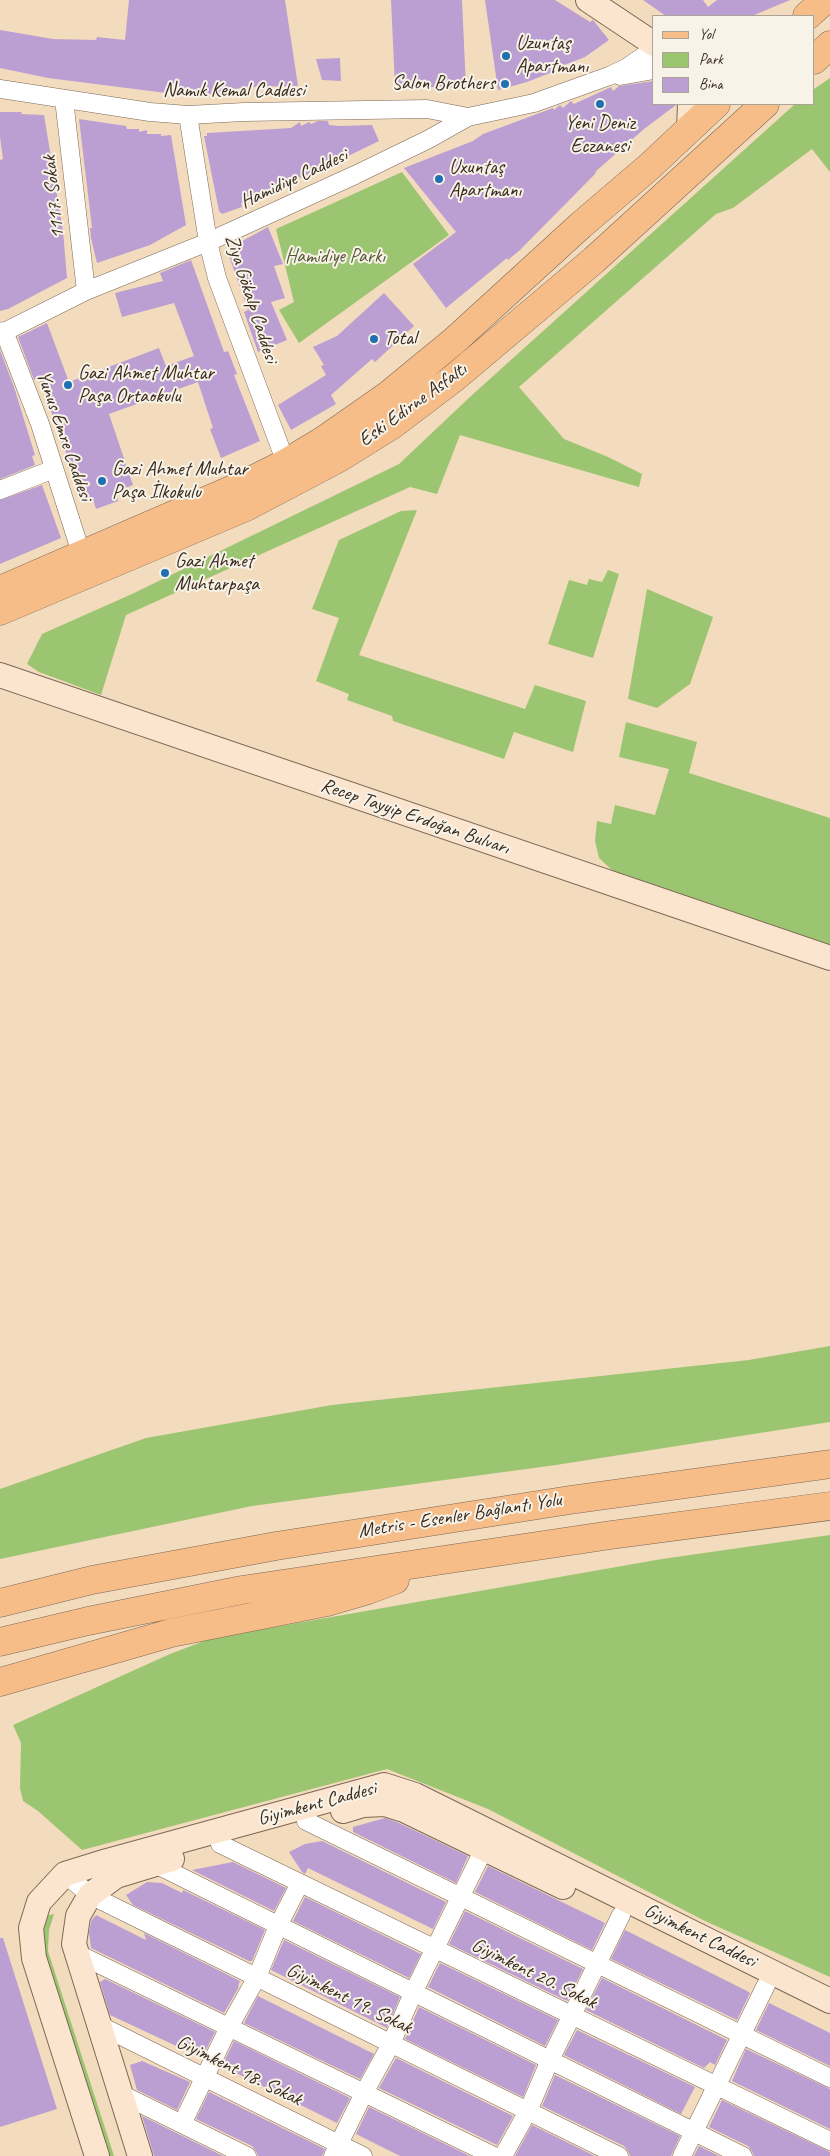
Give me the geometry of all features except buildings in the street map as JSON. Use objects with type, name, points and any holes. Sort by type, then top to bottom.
[{"type":"main road","points":[[815,59],[830,45]]},
{"type":"main road","name":"Eski Edirne Asfaltı","points":[[1,607],[82,556],[171,518],[286,463],[324,440],[387,396],[454,341],[544,260],[690,117],[714,105]]},
{"type":"main road","name":"Eski Edirne Asfaltı","points":[[1,607],[246,507],[340,458],[392,425],[446,384],[594,260],[764,105]]},
{"type":"main road","points":[[542,302],[557,275],[552,263],[544,260]]},
{"type":"main road","name":"Metris - Esenler Bağlantı Yolu","points":[[92,1580],[423,1521],[830,1464]]},
{"type":"main road","points":[[0,1642],[88,1621],[242,1590],[611,1535],[830,1506]]},
{"type":"main road","points":[[0,1682],[170,1632],[326,1602],[368,1590],[451,1560]]},
{"type":"main road","points":[[0,1586],[37,1582],[92,1580]]},
{"type":"main road","points":[[0,1603],[92,1580]]},
{"type":"street","points":[[588,0],[652,43]]},
{"type":"street","points":[[606,0],[652,28]]},
{"type":"street","points":[[610,76],[652,51]]},
{"type":"street","points":[[610,76],[652,70]]},
{"type":"street","name":"Hamidiye Caddesi","points":[[2,333],[86,291],[208,242],[355,175],[429,139],[468,117],[534,103],[610,76]]},
{"type":"street","name":"Namık Kemal Caddesi","points":[[0,89],[150,112],[188,115],[244,112],[427,110],[468,117]]},
{"type":"street","name":"1117. Sokak","points":[[64,99],[86,291]]},
{"type":"street","name":"Ziya Gökalp Caddesi","points":[[188,115],[208,242],[217,278],[286,463]]},
{"type":"street","name":"Yunus Emre Caddesi","points":[[2,333],[40,424],[82,556]]},
{"type":"street","points":[[0,490],[54,469]]},
{"type":"street","name":"Recep Tayyip Erdoğan Bulvarı","points":[[4,671],[830,958]]},
{"type":"street","name":"Giyimkent Caddesi","points":[[97,2156],[34,1958],[31,1928],[39,1902],[65,1874],[384,1785],[415,1795],[830,2001]]},
{"type":"street","name":"Giyimkent Caddesi","points":[[140,2156],[97,2024],[74,1944],[78,1916],[90,1896],[116,1876],[220,1844],[363,1805],[385,1804],[404,1810],[830,2016]]},
{"type":"street","points":[[306,1821],[830,2078]]},
{"type":"street","name":"Giyimkent 20. Sokak","points":[[220,1844],[830,2141]]},
{"type":"street","points":[[336,2150],[364,2093],[392,2044],[413,1993],[484,1848]]},
{"type":"street","points":[[155,1864],[743,2156]]},
{"type":"street","name":"Giyimkent 19. Sokak","points":[[65,1874],[90,1896],[618,2156]]},
{"type":"street","points":[[182,2124],[229,2027],[257,1978],[278,1926],[300,1883]]},
{"type":"street","points":[[503,2156],[528,2112],[550,2060],[622,1915]]},
{"type":"street","points":[[76,1953],[494,2156]]},
{"type":"street","points":[[682,2156],[692,2131],[766,1985]]},
{"type":"street","name":"Giyimkent 18. Sokak","points":[[97,2024],[205,2078],[336,2150],[363,2156]]},
{"type":"street","points":[[119,2093],[247,2156]]},
{"type":"green space","points":[[830,78],[830,172],[812,149],[733,208],[716,214],[519,387],[564,439],[608,457],[642,474],[639,487],[460,435],[437,494],[410,487],[126,615],[101,695],[39,672],[27,664],[42,634],[132,594],[399,464],[471,396],[794,105],[815,105],[815,88]]},
{"type":"green space","name":"Hamidiye Parkı","points":[[402,172],[449,235],[299,343],[279,310],[294,302],[276,229]]},
{"type":"green space","points":[[417,510],[359,655],[525,709],[535,685],[586,701],[573,752],[514,732],[504,759],[393,721],[392,716],[347,700],[349,694],[316,681],[339,618],[312,609],[339,540],[401,511]]},
{"type":"green space","points":[[608,570],[619,574],[593,658],[548,644],[569,580],[587,585],[589,579],[602,582]]},
{"type":"green space","points":[[647,589],[713,617],[690,684],[657,708],[628,699]]},
{"type":"green space","points":[[626,722],[697,742],[689,773],[830,818],[830,945],[614,872],[599,858],[595,841],[597,821],[611,824],[615,805],[655,815],[669,769],[619,757]]},
{"type":"green space","points":[[830,1346],[830,1422],[556,1465],[252,1506],[0,1559],[0,1489],[146,1438],[332,1405],[749,1360]]},
{"type":"green space","points":[[830,1535],[830,1977],[705,1921],[488,1809],[387,1769],[82,1850],[38,1811],[23,1801],[20,1788],[21,1743],[13,1725],[170,1654],[212,1638],[662,1559]]},
{"type":"green space","points":[[54,1914],[49,1930],[48,1951],[114,2156],[105,2156],[39,1951],[40,1917]]},
{"type":"place","name":"Uzuntaş Apartmanı","points":[[506,56]]},
{"type":"place","name":"Salon Brothers","points":[[505,84]]},
{"type":"place","name":"Yeni Deniz Eczanesi","points":[[600,104]]},
{"type":"place","name":"Uxuntaş Apartmanı","points":[[439,179]]},
{"type":"place","name":"Total","points":[[374,339]]},
{"type":"place","name":"Gazi Ahmet Muhtar Paşa Ortaokulu","points":[[68,385]]},
{"type":"place","name":"Gazi Ahmet Muhtar Paşa İlkokulu","points":[[102,481]]},
{"type":"place","name":"Gazi Ahmet Muhtarpaşa","points":[[165,573]]}]
